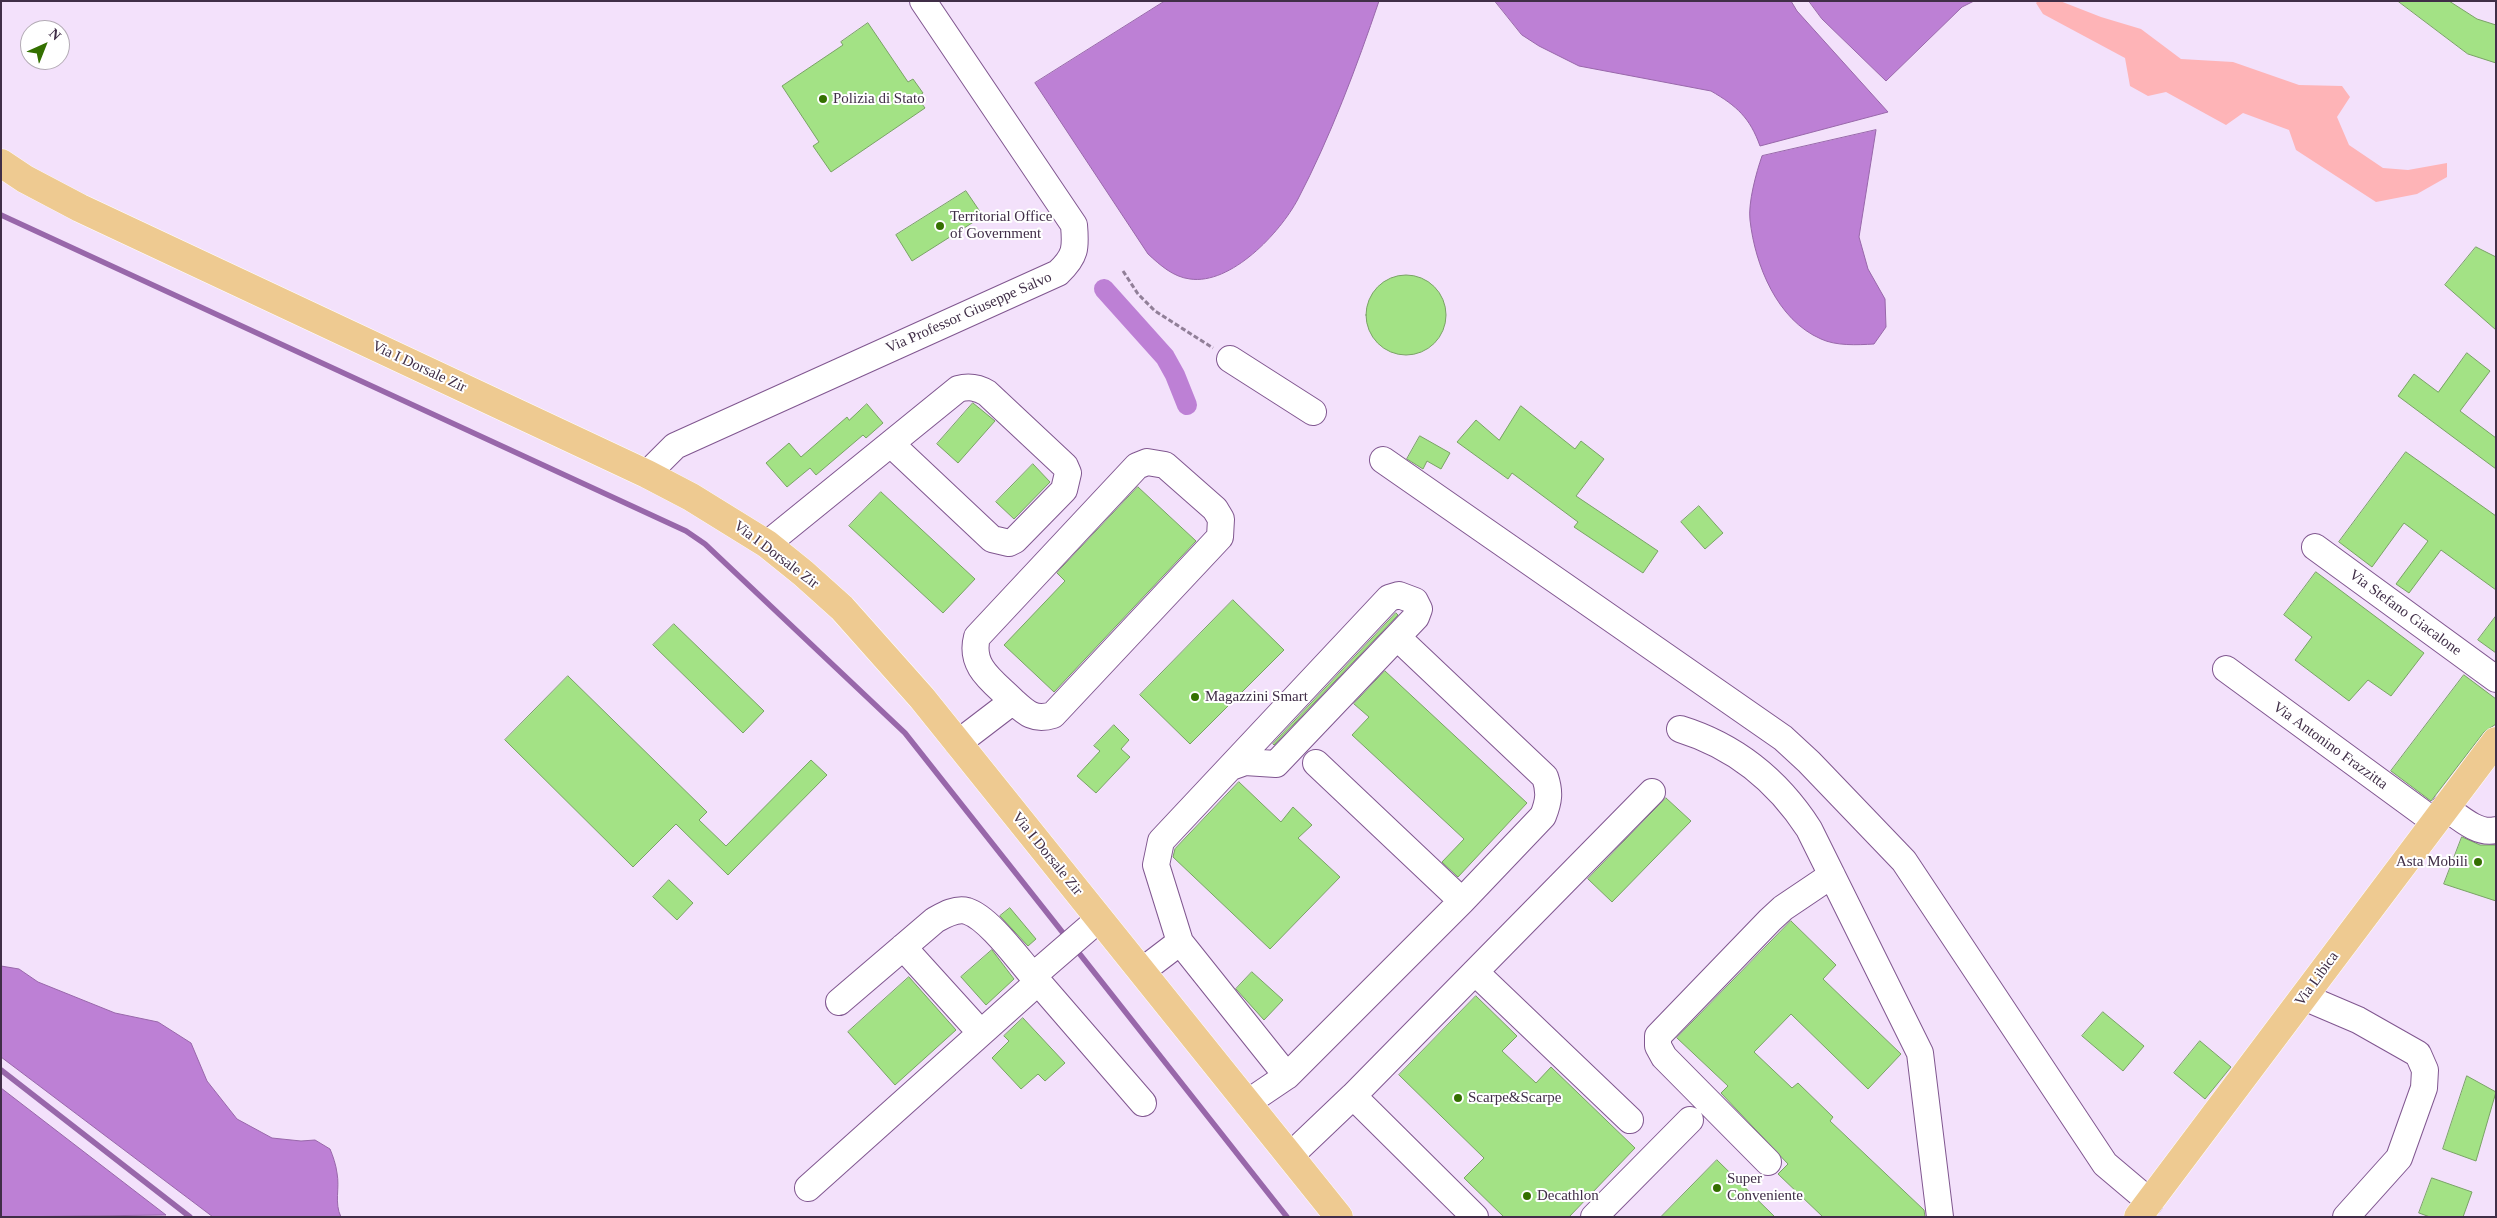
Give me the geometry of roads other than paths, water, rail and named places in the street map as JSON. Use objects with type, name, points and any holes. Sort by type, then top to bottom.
[{"type":"main road","name":"Via I Dorsale Zir","points":[[1,163],[26,179],[80,208],[647,474],[698,501],[767,544],[842,608],[922,698],[1339,1217]]},
{"type":"main road","name":"Via Libica","points":[[2144,1209],[2496,742]]},
{"type":"street","name":"Via Professor Giuseppe Salvo","points":[[647,474],[675,446],[1058,272],[1070,261],[1076,245],[1074,225],[923,1]]},
{"type":"street","points":[[1230,359],[1313,412]]},
{"type":"street","points":[[767,544],[958,389],[966,387],[978,388],[987,392],[1065,466],[1067,482],[1064,490],[1015,540],[1008,543],[992,538],[891,444]]},
{"type":"street","points":[[1383,460],[1782,738],[1809,762],[1904,861],[2105,1164],[2144,1209]]},
{"type":"street","points":[[1147,462],[1165,465],[1215,509],[1221,519],[1220,537],[1053,715],[1036,718],[1028,715],[1012,701],[979,667],[975,658],[976,637],[1137,466],[1147,462]]},
{"type":"street","name":"Via Stefano Giacalone","points":[[2315,547],[2496,679]]},
{"type":"street","points":[[1231,766],[1245,762],[1276,764],[1416,617],[1419,609],[1415,601],[1399,595],[1389,598],[1231,766],[1161,841],[1156,864],[1180,942],[1287,1076]]},
{"type":"street","points":[[1247,1103],[1287,1076],[1462,901],[1543,816],[1548,803],[1549,790],[1545,777],[1397,637]]},
{"type":"street","name":"Via Antonino Frazzitta","points":[[2226,670],[2440,814],[2489,832],[2496,830]]},
{"type":"street","points":[[958,743],[1012,701]]},
{"type":"street","points":[[1680,729],[1730,750],[1760,771],[1778,787],[1809,829],[1920,1053],[1940,1217]]},
{"type":"street","points":[[1316,763],[1462,901]]},
{"type":"street","points":[[1290,1156],[1353,1096],[1652,792]]},
{"type":"street","points":[[1768,1162],[1664,1057],[1658,1046],[1658,1036],[1770,920],[1783,908],[1832,875]]},
{"type":"street","points":[[839,1002],[935,920],[948,912],[966,911],[984,922],[1143,1103]]},
{"type":"street","points":[[808,1188],[981,1033],[1071,943],[1099,918]]},
{"type":"street","points":[[1142,971],[1180,942]]},
{"type":"street","points":[[903,948],[981,1033]]},
{"type":"street","points":[[1475,972],[1630,1120]]},
{"type":"street","points":[[2304,997],[2358,1020],[2418,1054],[2425,1070],[2424,1088],[2399,1158],[2346,1217]]},
{"type":"street","points":[[1353,1096],[1475,1217]]},
{"type":"street","points":[[1594,1217],[1690,1120]]},
{"type":"waterway","points":[[1,215],[686,531],[705,544],[905,733],[1067,938]]},
{"type":"waterway","points":[[1104,289],[1165,357],[1175,375],[1187,405]]},
{"type":"waterway","points":[[1075,948],[1287,1217]]},
{"type":"waterway","points":[[1,1070],[190,1217]]},
{"type":"place","name":"Polizia di Stato","points":[[823,99]]},
{"type":"place","name":"Territorial Office of Government","points":[[940,226]]},
{"type":"place","name":"Magazzini Smart","points":[[1195,697]]},
{"type":"place","name":"Asta Mobili","points":[[2478,862]]},
{"type":"place","name":"Scarpe&Scarpe","points":[[1458,1098]]},
{"type":"place","name":"Super Conveniente","points":[[1717,1188]]},
{"type":"place","name":"Decathlon","points":[[1527,1196]]}]
